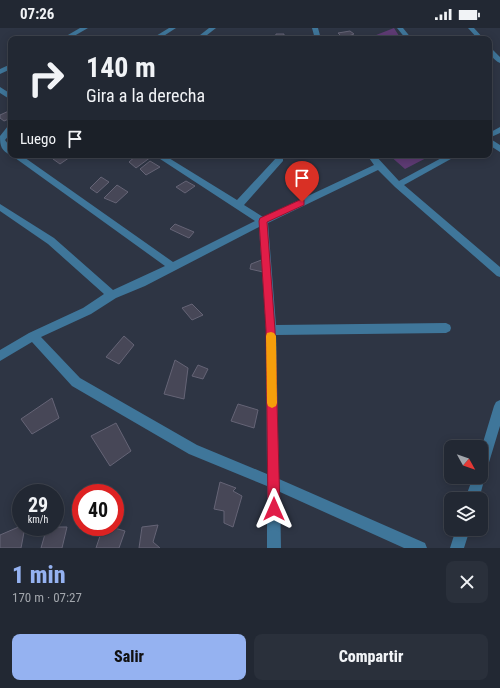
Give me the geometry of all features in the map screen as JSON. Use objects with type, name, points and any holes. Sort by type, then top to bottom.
[{"type":"street","points":[[70,36],[85,28]]},
{"type":"street","points":[[159,36],[173,28]]},
{"type":"street","points":[[202,36],[213,28]]},
{"type":"street","points":[[400,28],[407,36]]},
{"type":"street","points":[[471,28],[478,36]]},
{"type":"street","points":[[492,52],[500,61]]},
{"type":"street","points":[[0,89],[8,96]]},
{"type":"street","points":[[8,132],[1,140],[8,150]]},
{"type":"street","points":[[19,158],[173,267]]},
{"type":"street","points":[[163,158],[263,221]]},
{"type":"street","points":[[238,205],[280,158]]},
{"type":"street","points":[[373,158],[398,185],[500,273]]},
{"type":"street","points":[[398,185],[448,158]]},
{"type":"street","points":[[0,356],[33,336],[87,311],[112,295],[141,283],[263,221],[379,166]]},
{"type":"street","points":[[0,207],[51,241],[112,295]]},
{"type":"street","points":[[263,221],[271,330],[274,548]]},
{"type":"street","points":[[271,330],[446,328]]},
{"type":"street","points":[[33,336],[76,382],[193,450],[274,483],[420,548]]},
{"type":"street","points":[[488,446],[500,406]]},
{"type":"street","points":[[457,548],[461,536]]},
{"type":"shaded area","points":[[394,28],[399,36],[374,36]]},
{"type":"shaded area","points":[[392,158],[426,158],[405,169]]},
{"type":"building","points":[[350,31],[354,34],[341,36],[338,33]]},
{"type":"building","points":[[276,34],[284,34],[284,36],[276,36]]},
{"type":"building","points":[[8,111],[8,119],[4,121],[0,118],[0,115]]},
{"type":"building","points":[[55,158],[69,158],[60,164],[53,159]]},
{"type":"building","points":[[134,158],[150,158],[136,168],[129,162]]},
{"type":"building","points":[[150,161],[160,167],[146,175],[140,169]]},
{"type":"building","points":[[101,177],[109,182],[97,193],[90,188]]},
{"type":"building","points":[[186,181],[195,186],[185,193],[176,187]]},
{"type":"building","points":[[117,185],[128,192],[116,203],[104,198]]},
{"type":"building","points":[[175,224],[194,232],[189,238],[170,229]]},
{"type":"building","points":[[264,259],[263,272],[250,269],[251,264]]},
{"type":"building","points":[[192,304],[203,315],[192,320],[182,308]]},
{"type":"building","points":[[124,336],[134,345],[119,364],[106,357]]},
{"type":"building","points":[[175,360],[188,368],[184,399],[164,394]]},
{"type":"building","points":[[198,365],[208,369],[203,379],[192,376]]},
{"type":"building","points":[[52,398],[59,418],[32,434],[21,419]]},
{"type":"building","points":[[238,404],[258,410],[254,428],[231,421]]},
{"type":"building","points":[[116,423],[131,451],[110,466],[91,436]]},
{"type":"building","points":[[220,482],[236,488],[233,491],[242,496],[233,527],[224,523],[224,511],[214,509]]},
{"type":"building","points":[[158,525],[153,542],[160,548],[139,548],[142,527]]},
{"type":"building","points":[[64,527],[67,527],[62,548],[41,548],[44,536],[64,536]]},
{"type":"building","points":[[12,530],[12,536],[23,536],[21,548],[0,548],[0,535]]},
{"type":"building","points":[[100,536],[123,536],[119,548],[96,548]]},
{"type":"slow traffic","points":[[271,336],[272,403]]},
{"type":"route","points":[[274,509],[271,330],[263,221],[302,202]]}]
